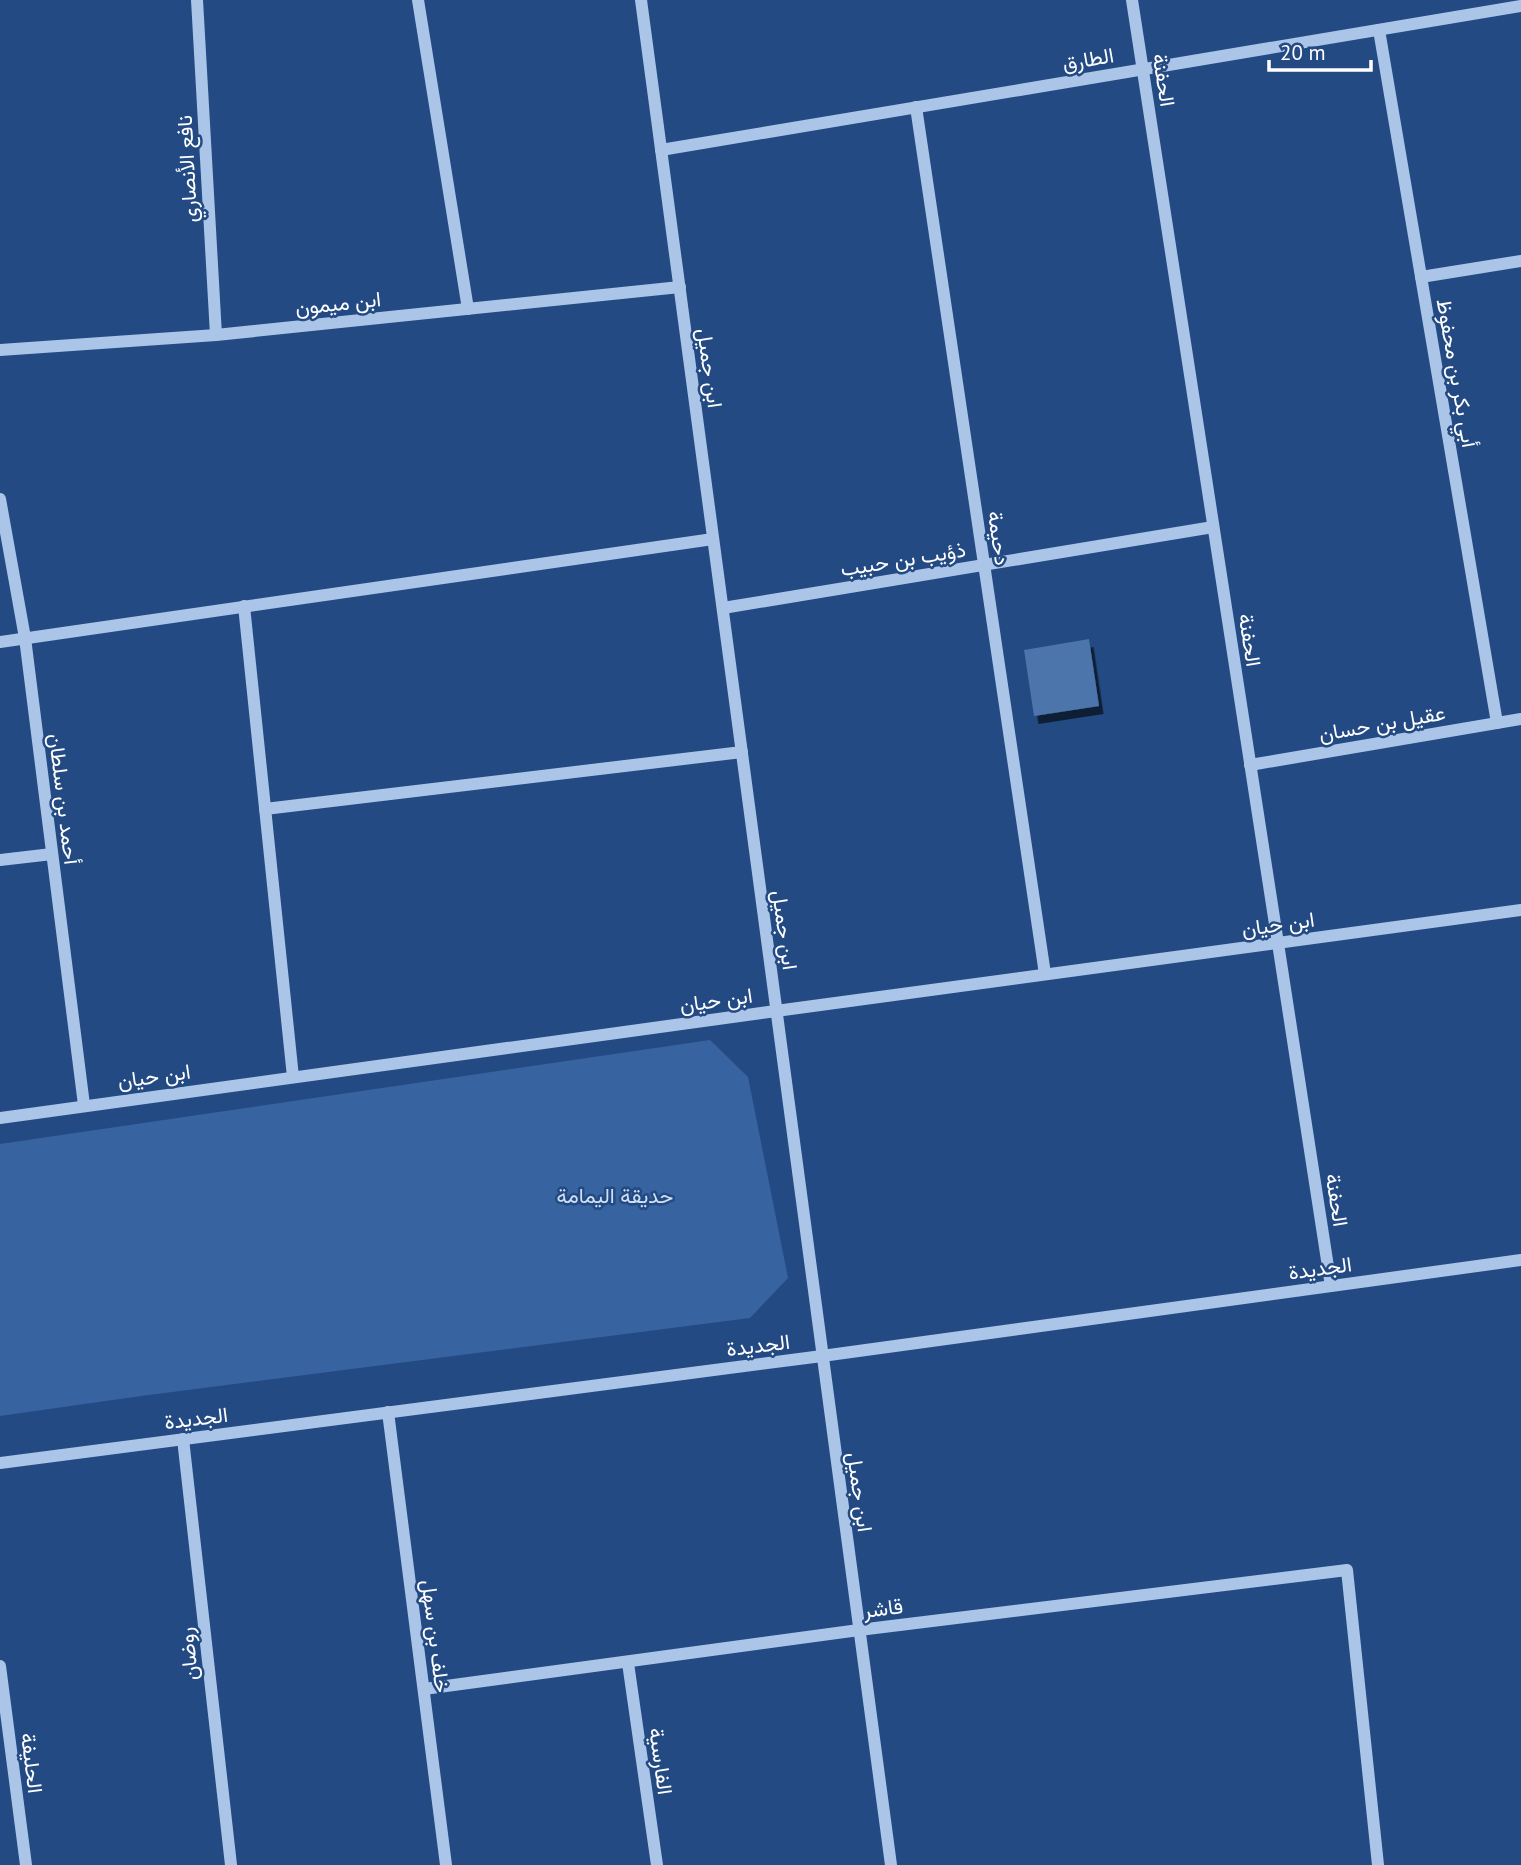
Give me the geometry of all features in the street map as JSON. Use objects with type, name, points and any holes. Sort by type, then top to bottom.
[{"type":"street","name":"نافع الأنصاري","points":[[197,0],[216,335]]},
{"type":"street","points":[[418,0],[468,309]]},
{"type":"street","name":"ابن جميل","points":[[641,0],[891,1865]]},
{"type":"street","name":"الحفنة","points":[[1132,0],[1331,1286]]},
{"type":"street","name":"الطارق","points":[[661,150],[1521,6]]},
{"type":"street","name":"أبي بكر بن محفوظ","points":[[1378,30],[1497,723]]},
{"type":"street","name":"دحيمة","points":[[916,107],[1045,974]]},
{"type":"street","points":[[1421,277],[1521,261]]},
{"type":"street","name":"ابن ميمون","points":[[0,350],[216,335],[680,287]]},
{"type":"street","name":"أحمد بن سلطان","points":[[0,499],[25,638],[84,1105]]},
{"type":"street","name":"ذؤيب بن حبيب","points":[[723,608],[1213,527]]},
{"type":"street","points":[[0,642],[713,539]]},
{"type":"street","points":[[244,606],[293,1077]]},
{"type":"street","name":"عقيل بن حسان","points":[[1251,765],[1521,719]]},
{"type":"street","points":[[265,809],[742,752]]},
{"type":"street","points":[[0,860],[52,854]]},
{"type":"street","name":"ابن حيان","points":[[0,1118],[1521,911]]},
{"type":"street","name":"الجديدة","points":[[0,1463],[822,1356],[1521,1260]]},
{"type":"street","name":"خلف بن سهل","points":[[388,1412],[446,1865]]},
{"type":"street","name":"روضان","points":[[183,1439],[231,1865]]},
{"type":"street","name":"قاشر","points":[[424,1689],[859,1630],[1347,1570],[1378,1865]]},
{"type":"street","name":"الفارسية","points":[[628,1662],[657,1865]]},
{"type":"street","name":"الحليفة","points":[[0,1666],[5,1738],[26,1865]]},
{"type":"green space","name":"حديقة اليمامة","points":[[710,1040],[748,1077],[788,1278],[750,1318],[0,1416],[0,1144]]},
{"type":"building","points":[[1089,639],[1099,706],[1034,716],[1024,650]]}]
